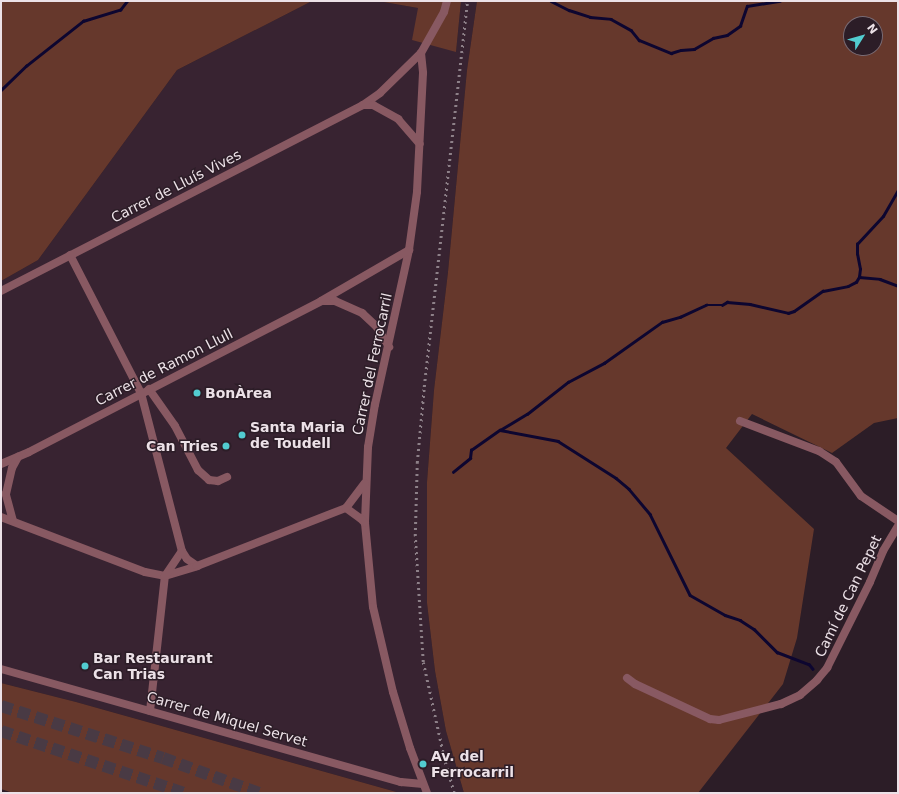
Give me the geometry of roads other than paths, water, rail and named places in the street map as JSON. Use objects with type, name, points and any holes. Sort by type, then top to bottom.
[{"type":"street","name":"Carrer de Lluís Vives","points":[[1,291],[363,105],[380,93],[421,53],[444,12],[447,1]]},
{"type":"street","name":"Carrer del Ferrocarril","points":[[421,53],[423,73],[418,192],[410,250],[375,404],[368,447],[365,483],[365,523],[373,607],[393,692],[410,748],[427,793]]},
{"type":"street","points":[[363,105],[373,105],[398,119],[420,144]]},
{"type":"street","name":"Carrer de Ramon Llull","points":[[1,464],[19,457],[321,301],[410,250]]},
{"type":"street","points":[[70,255],[145,391],[175,426],[198,470],[208,480],[218,481],[227,477]]},
{"type":"street","points":[[389,263],[395,262],[400,264],[405,272]]},
{"type":"street","points":[[321,301],[335,301],[362,313],[376,326],[389,347]]},
{"type":"street","points":[[145,391],[182,551],[187,559],[197,566]]},
{"type":"street","points":[[740,421],[819,451],[836,462],[861,496],[898,521]]},
{"type":"street","points":[[13,521],[6,494],[12,468],[19,457]]},
{"type":"street","points":[[1,517],[145,572],[165,576],[197,566],[346,508],[365,483]]},
{"type":"street","points":[[346,508],[365,523]]},
{"type":"street","name":"Camí de Can Pepet","points":[[627,678],[636,684],[710,719],[719,720],[781,704],[800,695],[817,680],[827,668],[870,582],[883,551],[898,526]]},
{"type":"street","points":[[150,711],[165,576],[182,551]]},
{"type":"street","name":"Carrer de Miquel Servet","points":[[1,669],[401,782],[423,784]]},
{"type":"waterway","points":[[1,90],[26,66],[83,21],[120,10],[127,1]]},
{"type":"waterway","points":[[551,1],[569,10],[590,17],[611,19],[631,30],[639,40],[671,53],[681,50],[694,49],[713,38],[727,35],[740,26],[747,6],[780,1]]},
{"type":"waterway","points":[[500,430],[527,414],[568,382],[604,363],[662,322],[680,317],[706,305],[722,305],[727,302],[750,304],[788,313],[794,311],[823,291],[848,286],[856,282],[859,277],[860,269],[857,244],[883,216],[898,190]]},
{"type":"waterway","points":[[859,277],[880,279],[898,286]]},
{"type":"waterway","points":[[453,472],[470,458],[471,450],[500,430],[558,441],[616,478],[629,489],[650,514],[690,595],[725,615],[740,620],[754,629],[777,652],[809,664],[813,669]]},
{"type":"tunnel","points":[[1,706],[163,758],[259,793]]},
{"type":"tunnel","points":[[1,731],[184,793]]},
{"type":"railway","points":[[454,793],[444,758],[423,662],[415,536],[417,463],[424,387],[467,1]]},
{"type":"place","name":"BonÀrea","points":[[197,393]]},
{"type":"place","name":"Santa Maria de Toudell","points":[[242,435]]},
{"type":"place","name":"Can Tries","points":[[226,446]]},
{"type":"place","name":"Bar Restaurant Can Trias","points":[[85,666]]},
{"type":"place","name":"Av. del Ferrocarril","points":[[423,764]]}]
